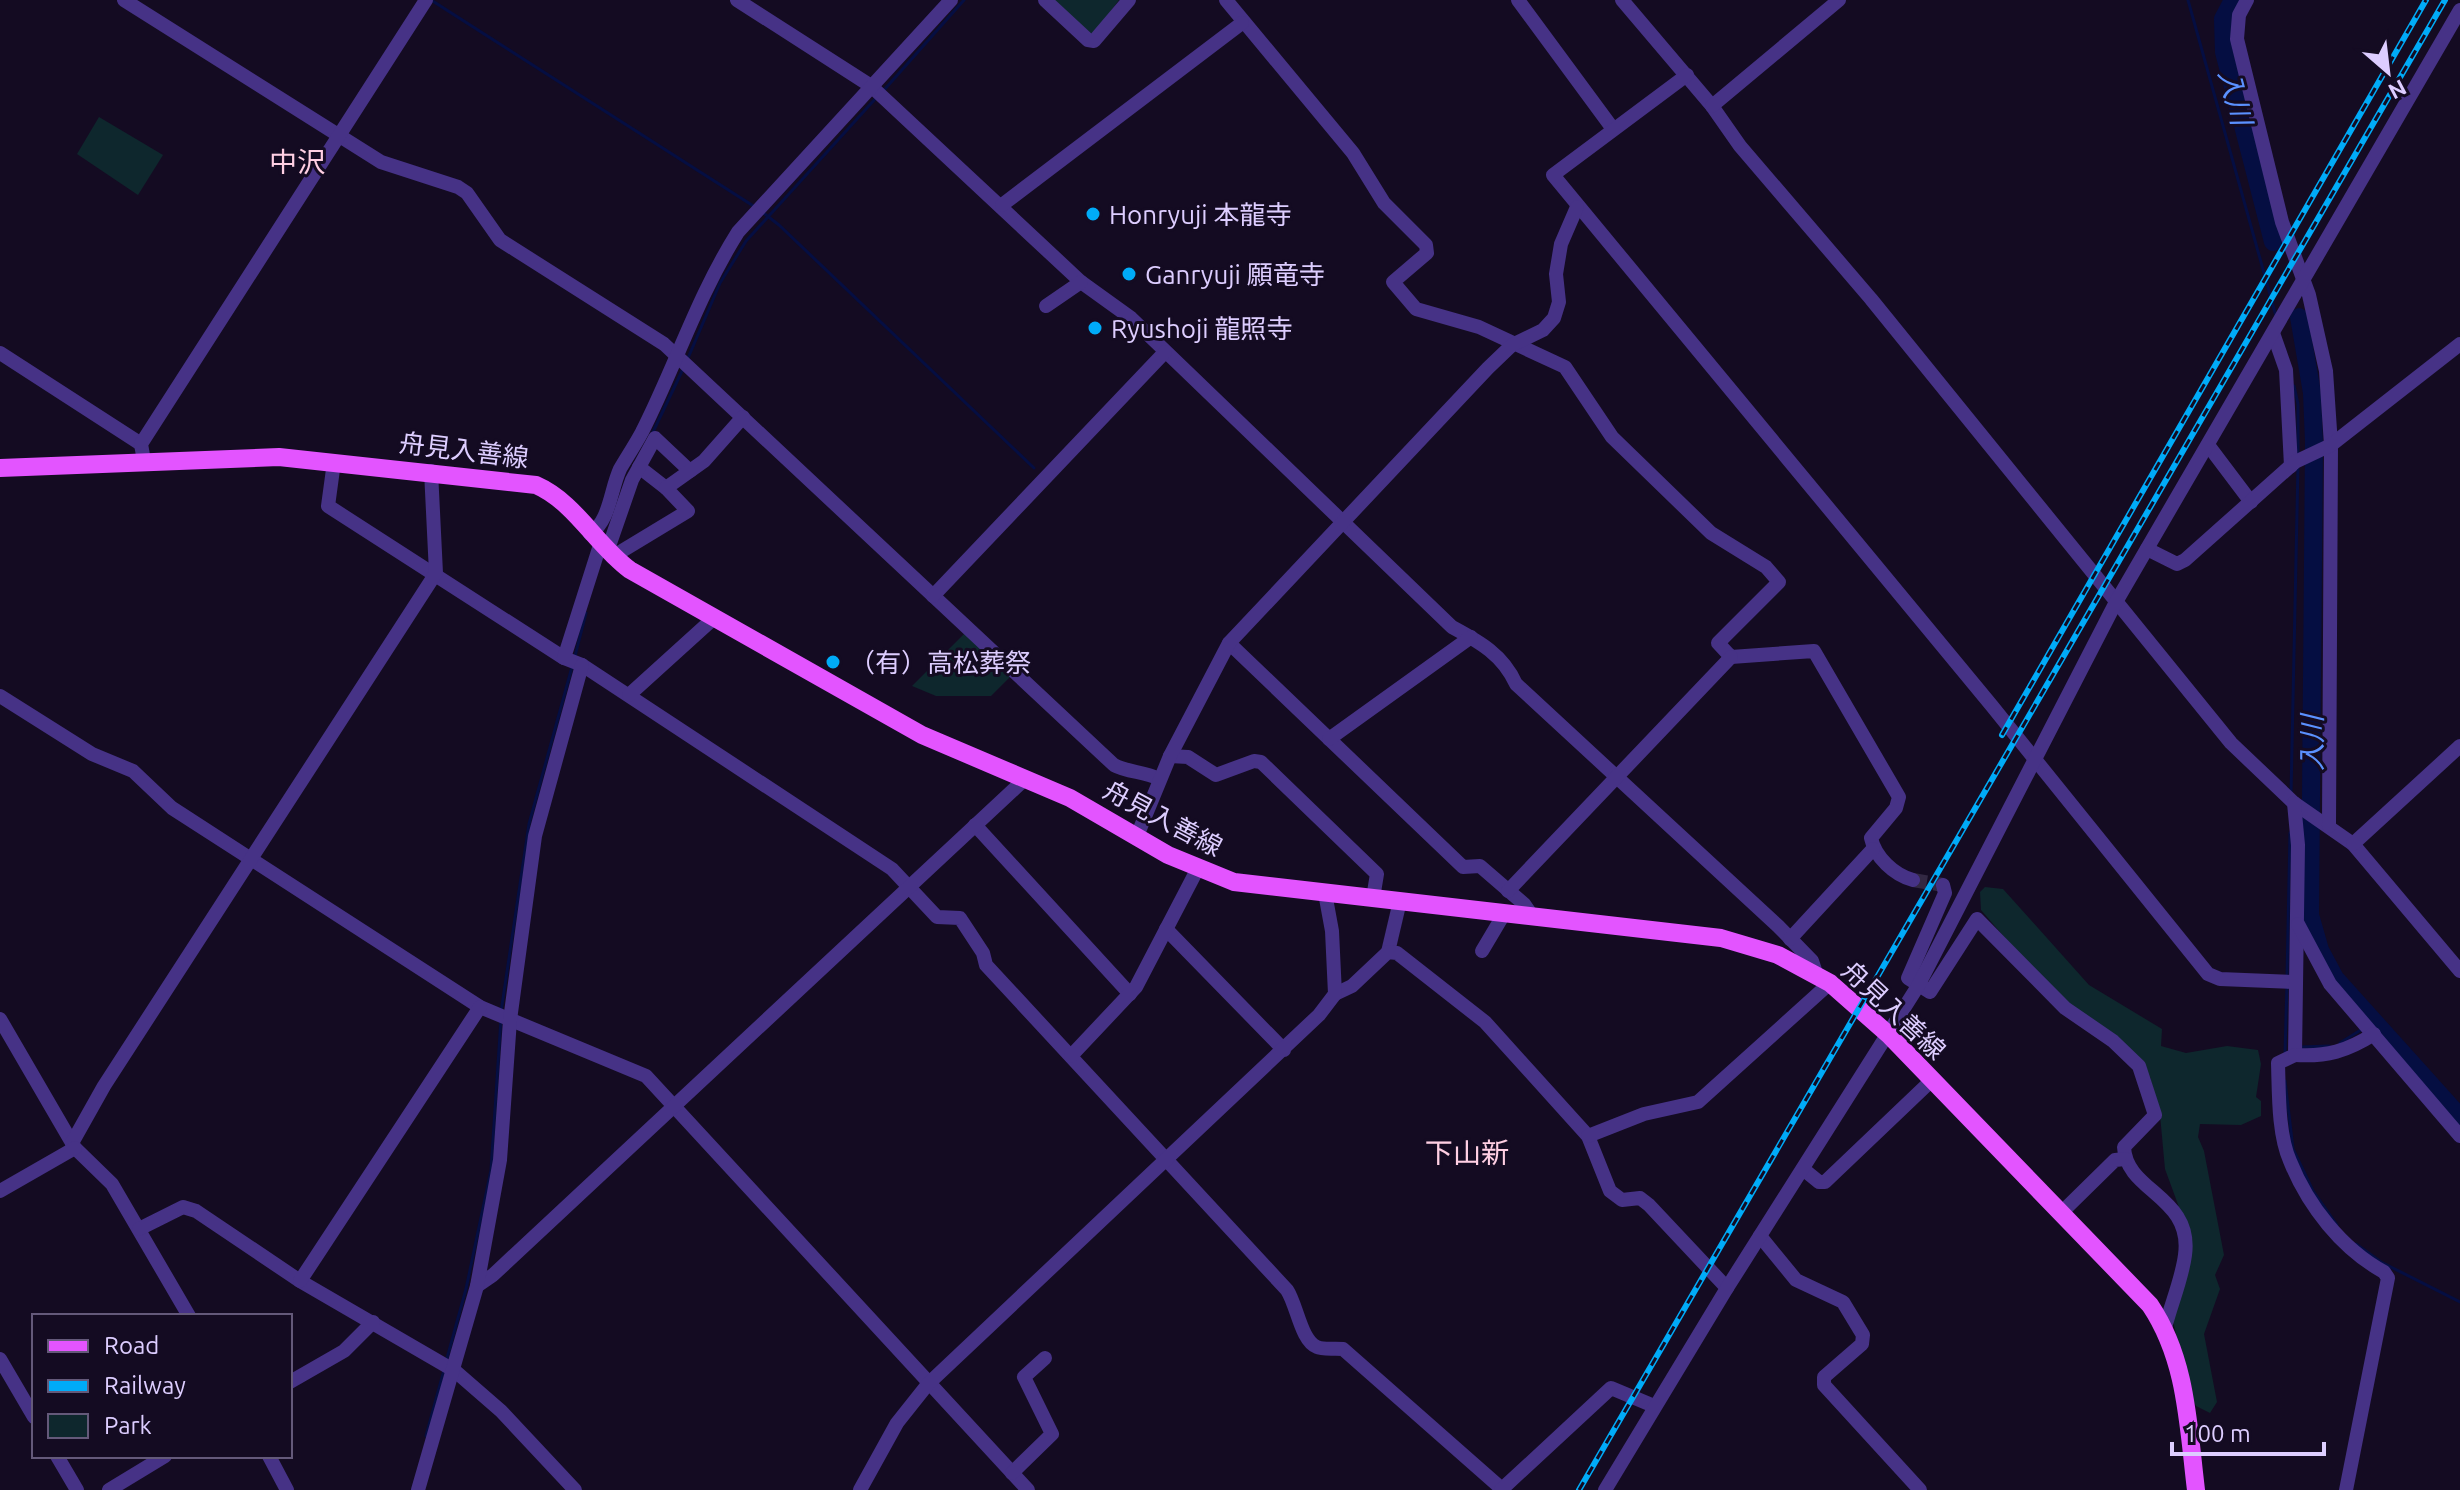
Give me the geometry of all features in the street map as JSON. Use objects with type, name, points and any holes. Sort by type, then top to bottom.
[{"type":"main road","name":"舟見入善線","points":[[0,468],[143,453],[279,457],[431,471],[536,485],[561,499],[602,547],[714,618],[922,735],[1070,798],[1197,870],[1234,882],[1721,938],[1778,955],[1823,978],[1889,1035],[2150,1305],[2165,1328],[2183,1377],[2196,1490]]},
{"type":"street","points":[[124,0],[381,162],[458,187],[467,193],[500,240],[675,353],[1114,765],[1124,771],[1145,771],[1159,779]]},
{"type":"street","points":[[0,353],[143,453],[426,0]]},
{"type":"street","points":[[737,0],[871,86],[1081,282],[1131,318],[1452,627],[1498,655],[1508,665],[1516,684],[1812,961],[1823,978],[1698,1102],[1644,1114],[1588,1136]]},
{"type":"street","points":[[602,547],[609,497],[642,431],[675,353],[738,232],[951,0]]},
{"type":"street","points":[[1045,0],[1088,40],[1094,41],[1129,0]]},
{"type":"street","points":[[1226,0],[1353,153],[1384,203],[1426,245],[1427,253],[1393,282],[1416,309],[1479,327],[1512,345],[1545,355],[1565,367],[1612,437],[1711,533],[1766,567],[1779,582],[1718,643],[1731,657]]},
{"type":"street","points":[[1518,0],[1613,129]]},
{"type":"street","points":[[1622,0],[1687,75],[1740,146],[1864,290],[2231,743],[2298,805],[2353,844],[2460,971]]},
{"type":"street","points":[[1712,106],[1839,0]]},
{"type":"street","points":[[2247,0],[2239,15],[2237,39],[2282,222],[2303,282],[2326,371],[2326,823]]},
{"type":"street","points":[[1605,1490],[1727,1288],[1918,986],[2116,602],[2460,10]]},
{"type":"street","points":[[1002,205],[1242,23]]},
{"type":"street","points":[[1687,75],[1553,175],[2208,974],[2220,979],[2295,982]]},
{"type":"street","points":[[1137,836],[1159,779],[1229,643],[1340,522],[1512,345],[1543,330],[1554,318],[1559,302],[1556,274],[1561,244],[1577,207]]},
{"type":"street","points":[[1046,306],[1081,282]]},
{"type":"street","points":[[2273,333],[2286,370],[2293,464]]},
{"type":"street","points":[[2147,549],[2177,564],[2293,464],[2327,447],[2460,344]]},
{"type":"street","points":[[933,596],[1165,352]]},
{"type":"street","points":[[666,488],[704,461],[743,417]]},
{"type":"street","points":[[564,658],[602,547],[655,438],[690,471]]},
{"type":"street","points":[[2208,445],[2251,502]]},
{"type":"street","points":[[334,462],[328,506],[564,658],[582,665],[790,798],[892,869],[937,917],[960,918],[983,953],[986,965],[1287,1290],[1297,1305],[1304,1336],[1317,1348],[1343,1349],[1502,1489],[1611,1388],[1654,1406]]},
{"type":"street","points":[[602,547],[688,511],[666,488],[639,467]]},
{"type":"street","points":[[0,1191],[73,1145],[252,858],[436,573],[431,471]]},
{"type":"street","points":[[629,695],[714,618]]},
{"type":"street","points":[[1329,739],[1471,637]]},
{"type":"street","points":[[1229,643],[1463,867],[1480,866],[1533,917]]},
{"type":"street","points":[[1508,891],[1731,657],[1814,651],[1899,797],[1896,808],[1871,838],[1873,849],[1900,876],[1913,880]]},
{"type":"street","points":[[418,1490],[455,1371],[477,1286],[500,1160],[510,1020],[535,836],[582,665]]},
{"type":"street","points":[[0,696],[92,754],[133,771],[172,808],[480,1007],[646,1076],[1028,1490]]},
{"type":"street","points":[[2353,844],[2460,746]]},
{"type":"street","points":[[1170,756],[1188,757],[1216,775],[1261,762],[1377,874],[1373,898]]},
{"type":"street","points":[[477,1286],[673,1108],[1026,778]]},
{"type":"street","points":[[2295,1055],[2298,805]]},
{"type":"street","points":[[975,825],[1130,994]]},
{"type":"street","points":[[1790,939],[1873,849]]},
{"type":"street","points":[[1071,1056],[1130,994],[1197,870]]},
{"type":"street","points":[[1943,885],[1945,893],[1908,978],[1930,992],[1977,919],[2065,1008],[2113,1041],[2139,1066],[2155,1115],[2124,1147],[2125,1159],[2131,1170],[2177,1211],[2184,1233],[2185,1254],[2165,1328]]},
{"type":"street","points":[[1325,893],[1332,931],[1335,994]]},
{"type":"street","points":[[860,1490],[897,1423],[928,1384],[1284,1050],[1335,994],[1352,986],[1388,952],[1400,901]]},
{"type":"street","points":[[1482,951],[1504,914]]},
{"type":"street","points":[[2297,922],[2330,984],[2460,1136]]},
{"type":"street","points":[[1166,929],[1284,1050]]},
{"type":"street","points":[[1388,952],[1397,953],[1485,1022],[1588,1136],[1610,1191],[1622,1200],[1640,1198],[1649,1205],[1727,1288]]},
{"type":"street","points":[[296,1278],[480,1007]]},
{"type":"street","points":[[0,1019],[73,1145],[112,1184],[188,1314]]},
{"type":"street","points":[[2346,1490],[2388,1278],[2341,1241],[2305,1191],[2288,1159],[2278,1063],[2295,1055],[2331,1055],[2346,1051],[2374,1034]]},
{"type":"street","points":[[1803,1169],[1819,1182],[1825,1182],[1932,1080]]},
{"type":"street","points":[[2061,1213],[2115,1160],[2125,1159]]},
{"type":"street","points":[[139,1229],[183,1207],[196,1211],[296,1278],[455,1371],[501,1411],[575,1490]]},
{"type":"street","points":[[1760,1236],[1796,1280],[1843,1302],[1863,1335],[1862,1344],[1824,1377],[1824,1385],[1920,1490]]},
{"type":"street","points":[[292,1381],[344,1351],[373,1322]]},
{"type":"street","points":[[1012,1473],[1052,1434],[1024,1377],[1045,1358]]},
{"type":"street","points":[[0,1359],[32,1414]]},
{"type":"street","points":[[58,1458],[77,1490]]},
{"type":"street","points":[[109,1490],[162,1458]]},
{"type":"street","points":[[270,1458],[287,1490]]},
{"type":"green space","points":[[1050,0],[1119,0],[1093,35]]},
{"type":"green space","points":[[99,117],[163,155],[138,195],[77,154]]},
{"type":"green space","points":[[965,633],[1011,676],[991,696],[936,696],[912,686]]},
{"type":"green space","points":[[1985,887],[2003,889],[2089,985],[2162,1029],[2161,1046],[2186,1053],[2227,1046],[2258,1050],[2261,1064],[2256,1097],[2261,1101],[2261,1116],[2241,1125],[2200,1124],[2198,1137],[2204,1151],[2224,1255],[2215,1275],[2220,1289],[2204,1334],[2217,1402],[2210,1413],[2196,1406],[2191,1397],[2172,1317],[2187,1229],[2165,1169],[2160,1115],[2150,1077],[2037,975],[1981,910],[1980,892]]},
{"type":"waterway","points":[[431,0],[755,207]]},
{"type":"waterway","points":[[884,90],[964,0]]},
{"type":"waterway","points":[[2188,0],[2276,316]]},
{"type":"waterway","name":"入川","points":[[2233,0],[2223,19],[2224,52],[2273,242]]},
{"type":"waterway","points":[[688,358],[720,283],[746,241],[876,98]]},
{"type":"waterway","points":[[761,211],[1034,468]]},
{"type":"waterway","name":"入川","points":[[2299,317],[2312,393],[2314,442],[2310,915],[2320,950],[2335,978],[2460,1117]]},
{"type":"waterway","points":[[652,434],[683,369]]},
{"type":"waterway","points":[[2294,386],[2298,404],[2298,454]]},
{"type":"waterway","points":[[2291,794],[2298,465]]},
{"type":"waterway","points":[[575,656],[586,613]]},
{"type":"waterway","points":[[501,1012],[529,824],[572,667]]},
{"type":"waterway","points":[[2287,977],[2290,833]]},
{"type":"waterway","points":[[2285,1053],[2287,985]]},
{"type":"waterway","points":[[446,1362],[466,1289],[491,1170],[501,1019]]},
{"type":"waterway","points":[[2340,1043],[2364,1028]]},
{"type":"waterway","points":[[2301,1047],[2329,1046]]},
{"type":"waterway","points":[[2285,1081],[2293,1149],[2313,1191],[2337,1225]]},
{"type":"waterway","points":[[2356,1244],[2381,1262],[2460,1302]]},
{"type":"waterway","points":[[426,1436],[444,1370]]},
{"type":"tunnel","points":[[1913,880],[1943,885]]},
{"type":"railway","points":[[2002,735],[2426,0]]},
{"type":"railway","points":[[1579,1490],[2445,0]]},
{"type":"place","name":"Honryuji 本龍寺","points":[[1093,214]]},
{"type":"place","name":"Ganryuji 願竜寺","points":[[1129,274]]},
{"type":"place","name":"Ryushoji 龍照寺","points":[[1095,328]]},
{"type":"place","name":"（有）高松葬祭","points":[[833,662]]},
{"type":"district","name":"中沢","points":[[297,161]]},
{"type":"district","name":"下山新","points":[[1467,1152]]}]
